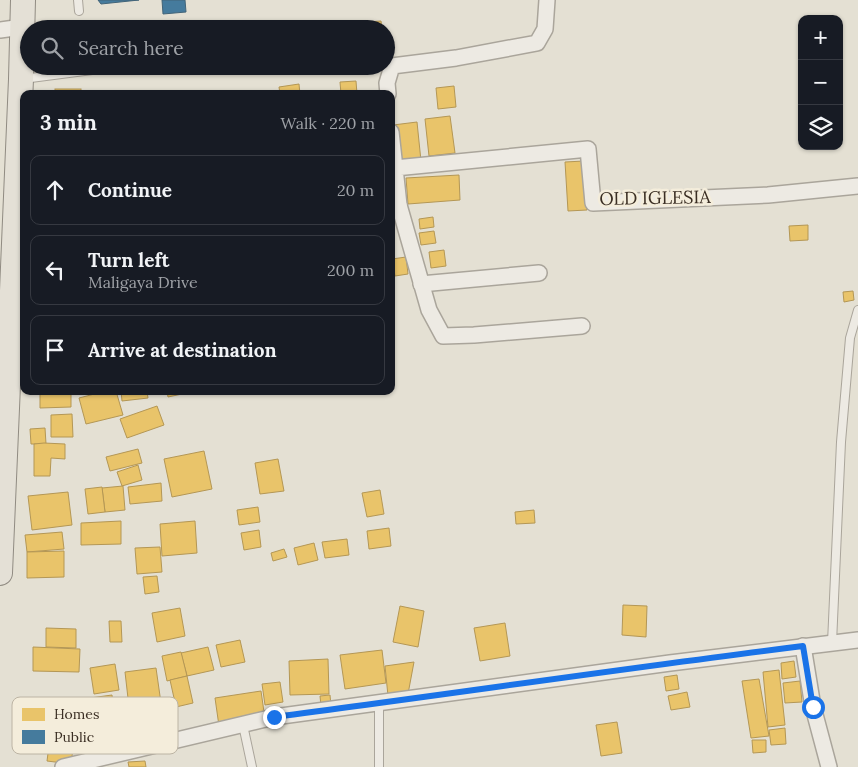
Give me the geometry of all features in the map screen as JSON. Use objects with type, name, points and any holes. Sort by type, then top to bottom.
[{"type":"main road","points":[[20,74],[11,29],[23,0]]},
{"type":"main road","points":[[20,75],[21,90]]},
{"type":"main road","points":[[0,573],[10,330],[10,267],[19,232],[20,156]]},
{"type":"street","points":[[395,66],[456,58],[537,43],[545,29],[547,0]]},
{"type":"street","points":[[388,90],[389,75]]},
{"type":"street","name":"OLD IGLESIA","points":[[395,160],[588,149],[593,203],[768,195],[858,186]]},
{"type":"street","points":[[395,206],[429,310],[443,336],[582,326]]},
{"type":"street","points":[[421,284],[539,273]]},
{"type":"street","points":[[178,740],[274,717],[670,663],[858,640]]},
{"type":"street","points":[[803,646],[813,707],[829,767]]},
{"type":"street","points":[[71,766],[121,754]]},
{"type":"lane","points":[[78,0],[79,11]]},
{"type":"lane","points":[[21,79],[53,75]]},
{"type":"lane","points":[[832,643],[841,442],[850,338],[858,310]]},
{"type":"lane","points":[[379,703],[379,767]]},
{"type":"lane","points":[[243,725],[252,767]]},
{"type":"building: Homes","points":[[356,81],[357,90],[341,90],[340,82]]},
{"type":"building: Homes","points":[[299,84],[300,90],[279,90],[279,87]]},
{"type":"building: Homes","points":[[454,86],[456,107],[438,109],[436,88]]},
{"type":"building: Homes","points":[[55,89],[81,89],[81,90]]},
{"type":"building: Homes","points":[[450,116],[455,153],[429,156],[425,119]]},
{"type":"building: Homes","points":[[417,122],[421,161],[398,164],[395,125]]},
{"type":"building: Homes","points":[[584,161],[587,210],[568,211],[565,162]]},
{"type":"building: Homes","points":[[459,175],[460,200],[408,204],[406,178]]},
{"type":"building: Homes","points":[[433,217],[434,227],[420,229],[419,219]]},
{"type":"building: Homes","points":[[808,225],[808,240],[790,241],[789,226]]},
{"type":"building: Homes","points":[[434,231],[436,243],[421,245],[419,233]]},
{"type":"building: Homes","points":[[444,250],[446,266],[431,268],[429,252]]},
{"type":"building: Homes","points":[[406,257],[408,274],[395,276],[395,259]]},
{"type":"building: Homes","points":[[853,291],[854,300],[844,302],[843,292]]},
{"type":"building: Homes","points":[[40,395],[71,395],[71,407],[40,408]]},
{"type":"building: Homes","points":[[91,395],[117,395],[123,415],[86,424],[79,398]]},
{"type":"building: Homes","points":[[121,395],[148,395],[148,398],[122,401]]},
{"type":"building: Homes","points":[[157,406],[164,425],[127,438],[120,419]]},
{"type":"building: Homes","points":[[72,414],[73,437],[51,437],[51,415]]},
{"type":"building: Homes","points":[[45,428],[46,444],[31,444],[30,429]]},
{"type":"building: Homes","points":[[34,444],[65,444],[65,459],[51,458],[50,476],[34,476]]},
{"type":"building: Homes","points":[[138,449],[142,463],[110,471],[106,457]]},
{"type":"building: Homes","points":[[204,451],[212,489],[172,497],[164,459]]},
{"type":"building: Homes","points":[[278,459],[284,491],[260,494],[255,463]]},
{"type":"building: Homes","points":[[138,465],[142,480],[122,486],[117,472]]},
{"type":"building: Homes","points":[[161,483],[162,501],[130,504],[128,487]]},
{"type":"building: Homes","points":[[123,486],[125,510],[105,512],[102,488]]},
{"type":"building: Homes","points":[[102,487],[105,512],[88,514],[85,489]]},
{"type":"building: Homes","points":[[380,490],[384,514],[367,517],[362,493]]},
{"type":"building: Homes","points":[[68,492],[72,525],[32,530],[28,496]]},
{"type":"building: Homes","points":[[258,507],[260,522],[239,525],[237,510]]},
{"type":"building: Homes","points":[[534,510],[535,523],[516,524],[515,512]]},
{"type":"building: Homes","points":[[121,521],[121,544],[81,545],[81,523]]},
{"type":"building: Homes","points":[[195,521],[197,553],[162,556],[160,524]]},
{"type":"building: Homes","points":[[389,528],[391,546],[369,549],[367,531]]},
{"type":"building: Homes","points":[[259,530],[261,547],[244,550],[241,533]]},
{"type":"building: Homes","points":[[62,532],[64,549],[27,552],[25,535]]},
{"type":"building: Homes","points":[[347,539],[349,555],[325,558],[322,542]]},
{"type":"building: Homes","points":[[314,543],[318,560],[298,565],[294,548]]},
{"type":"building: Homes","points":[[160,547],[162,572],[137,574],[135,548]]},
{"type":"building: Homes","points":[[284,549],[287,557],[273,561],[271,553]]},
{"type":"building: Homes","points":[[64,551],[64,577],[27,578],[27,552]]},
{"type":"building: Homes","points":[[157,576],[159,592],[145,594],[143,577]]},
{"type":"building: Homes","points":[[623,605],[647,606],[646,637],[622,635]]},
{"type":"building: Homes","points":[[400,606],[424,611],[418,647],[393,642]]},
{"type":"building: Homes","points":[[180,608],[185,636],[157,642],[152,613]]},
{"type":"building: Homes","points":[[109,621],[121,621],[122,642],[110,642]]},
{"type":"building: Homes","points":[[505,623],[510,656],[480,661],[474,628]]},
{"type":"building: Homes","points":[[46,628],[76,629],[76,648],[46,647]]},
{"type":"building: Homes","points":[[240,640],[245,662],[221,667],[216,645]]},
{"type":"building: Homes","points":[[33,647],[80,649],[79,672],[33,671]]},
{"type":"building: Homes","points":[[208,647],[214,670],[187,676],[181,653]]},
{"type":"building: Homes","points":[[382,650],[386,683],[345,689],[340,655]]},
{"type":"building: Homes","points":[[181,652],[187,676],[167,681],[162,656]]},
{"type":"building: Homes","points":[[328,659],[329,694],[290,695],[289,661]]},
{"type":"building: Homes","points":[[794,661],[796,677],[782,679],[781,663]]},
{"type":"building: Homes","points":[[414,662],[408,694],[388,696],[385,666]]},
{"type":"building: Homes","points":[[115,664],[119,690],[94,694],[90,668]]},
{"type":"building: Homes","points":[[156,668],[160,697],[128,697],[125,672]]},
{"type":"building: Homes","points":[[779,670],[785,725],[768,727],[763,672]]},
{"type":"building: Homes","points":[[677,675],[679,689],[666,691],[664,677]]},
{"type":"building: Homes","points":[[187,676],[193,703],[178,707],[178,697],[174,697],[170,680]]},
{"type":"building: Homes","points":[[759,679],[769,736],[751,738],[742,681]]},
{"type":"building: Homes","points":[[800,681],[802,702],[785,703],[783,683]]},
{"type":"building: Homes","points":[[280,682],[283,702],[265,705],[262,684]]},
{"type":"building: Homes","points":[[261,691],[265,719],[219,726],[215,698]]},
{"type":"building: Homes","points":[[687,692],[690,707],[671,710],[668,696]]},
{"type":"building: Homes","points":[[330,695],[331,706],[321,706],[320,696]]},
{"type":"building: Homes","points":[[617,722],[622,753],[601,756],[596,725]]},
{"type":"building: Homes","points":[[785,728],[786,744],[771,745],[769,730]]},
{"type":"building: Homes","points":[[752,740],[766,740],[766,752],[753,753]]},
{"type":"building: Homes","points":[[48,754],[72,754],[71,764],[47,761]]},
{"type":"building: Homes","points":[[145,761],[146,767],[129,767],[128,762]]},
{"type":"building: Public","points":[[98,0],[139,0],[101,4]]},
{"type":"building: Public","points":[[162,0],[185,0],[186,12],[163,14]]},
{"type":"route","points":[[274,717],[803,646],[813,707]]}]
